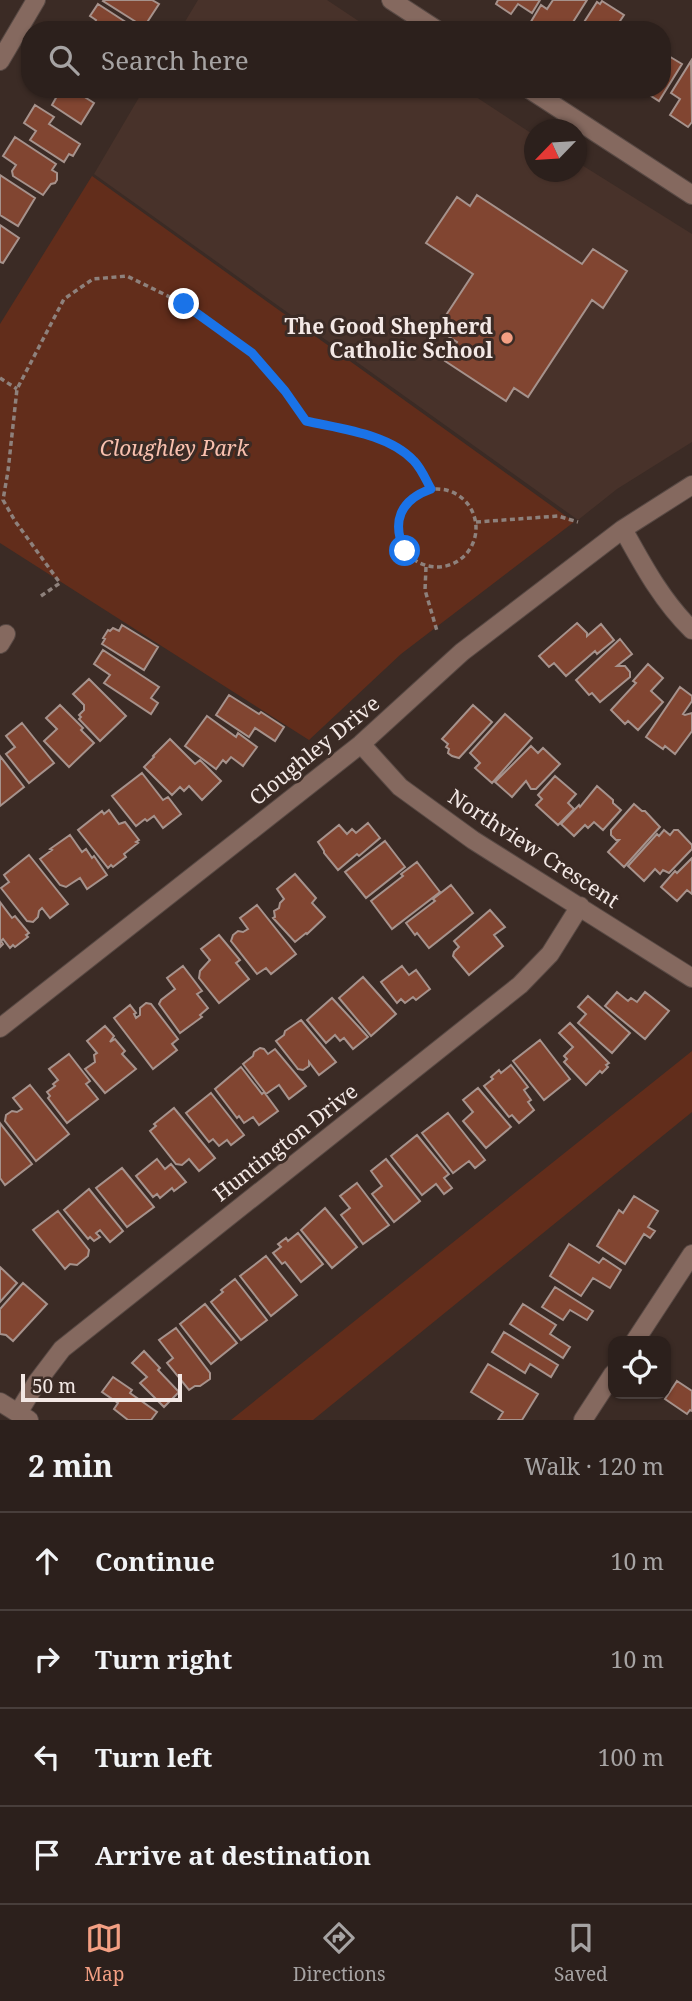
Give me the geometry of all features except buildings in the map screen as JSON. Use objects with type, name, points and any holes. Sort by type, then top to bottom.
[{"type":"street","points":[[24,21],[36,0]]},
{"type":"street","points":[[391,0],[423,21]]},
{"type":"street","points":[[0,61],[21,25]]},
{"type":"street","points":[[543,98],[692,195]]},
{"type":"street","name":"Cloughley Drive","points":[[0,1028],[361,744],[462,652],[623,528],[692,485]]},
{"type":"street","points":[[623,528],[655,585],[692,630]]},
{"type":"street","name":"Northview Crescent","points":[[361,744],[400,787],[474,840],[692,978]]},
{"type":"street","name":"Huntington Drive","points":[[23,1417],[37,1382],[62,1349],[520,985],[550,954],[580,906]]},
{"type":"street","points":[[638,1336],[692,1254]]},
{"type":"street","points":[[583,1420],[608,1382]]},
{"type":"street","points":[[0,1402],[23,1417]]},
{"type":"path","points":[[41,596],[60,583],[3,500],[17,389],[64,299],[93,279],[127,276],[184,304],[252,353],[285,391],[306,421],[391,443],[415,461],[431,489]]},
{"type":"path","points":[[0,378],[17,389]]},
{"type":"path","points":[[431,489],[444,489],[466,500],[477,522],[472,548],[464,558],[453,565],[440,568],[426,567],[415,561],[405,551],[399,539],[401,513],[408,502],[431,489]]},
{"type":"path","points":[[477,522],[558,516],[578,522]]},
{"type":"path","points":[[426,567],[425,590],[437,631]]},
{"type":"shaded area","points":[[198,0],[327,0],[358,21],[185,21]]},
{"type":"shaded area","name":"The Good Shepherd Catholic School","points":[[139,98],[478,98],[524,128],[524,182],[587,182],[587,168],[692,234],[692,442],[617,489],[578,520],[94,174]]},
{"type":"green space","name":"Cloughley Park","points":[[92,176],[574,522],[401,654],[309,740],[0,543],[0,324]]},
{"type":"green space","points":[[692,1051],[692,1112],[313,1420],[231,1420]]},
{"type":"place","name":"The Good Shepherd Catholic School","points":[[507,338]]},
{"type":"route","points":[[184,304],[252,353],[285,391],[306,421],[391,443],[415,461],[431,489],[408,502],[401,513],[399,539],[405,551]]}]
